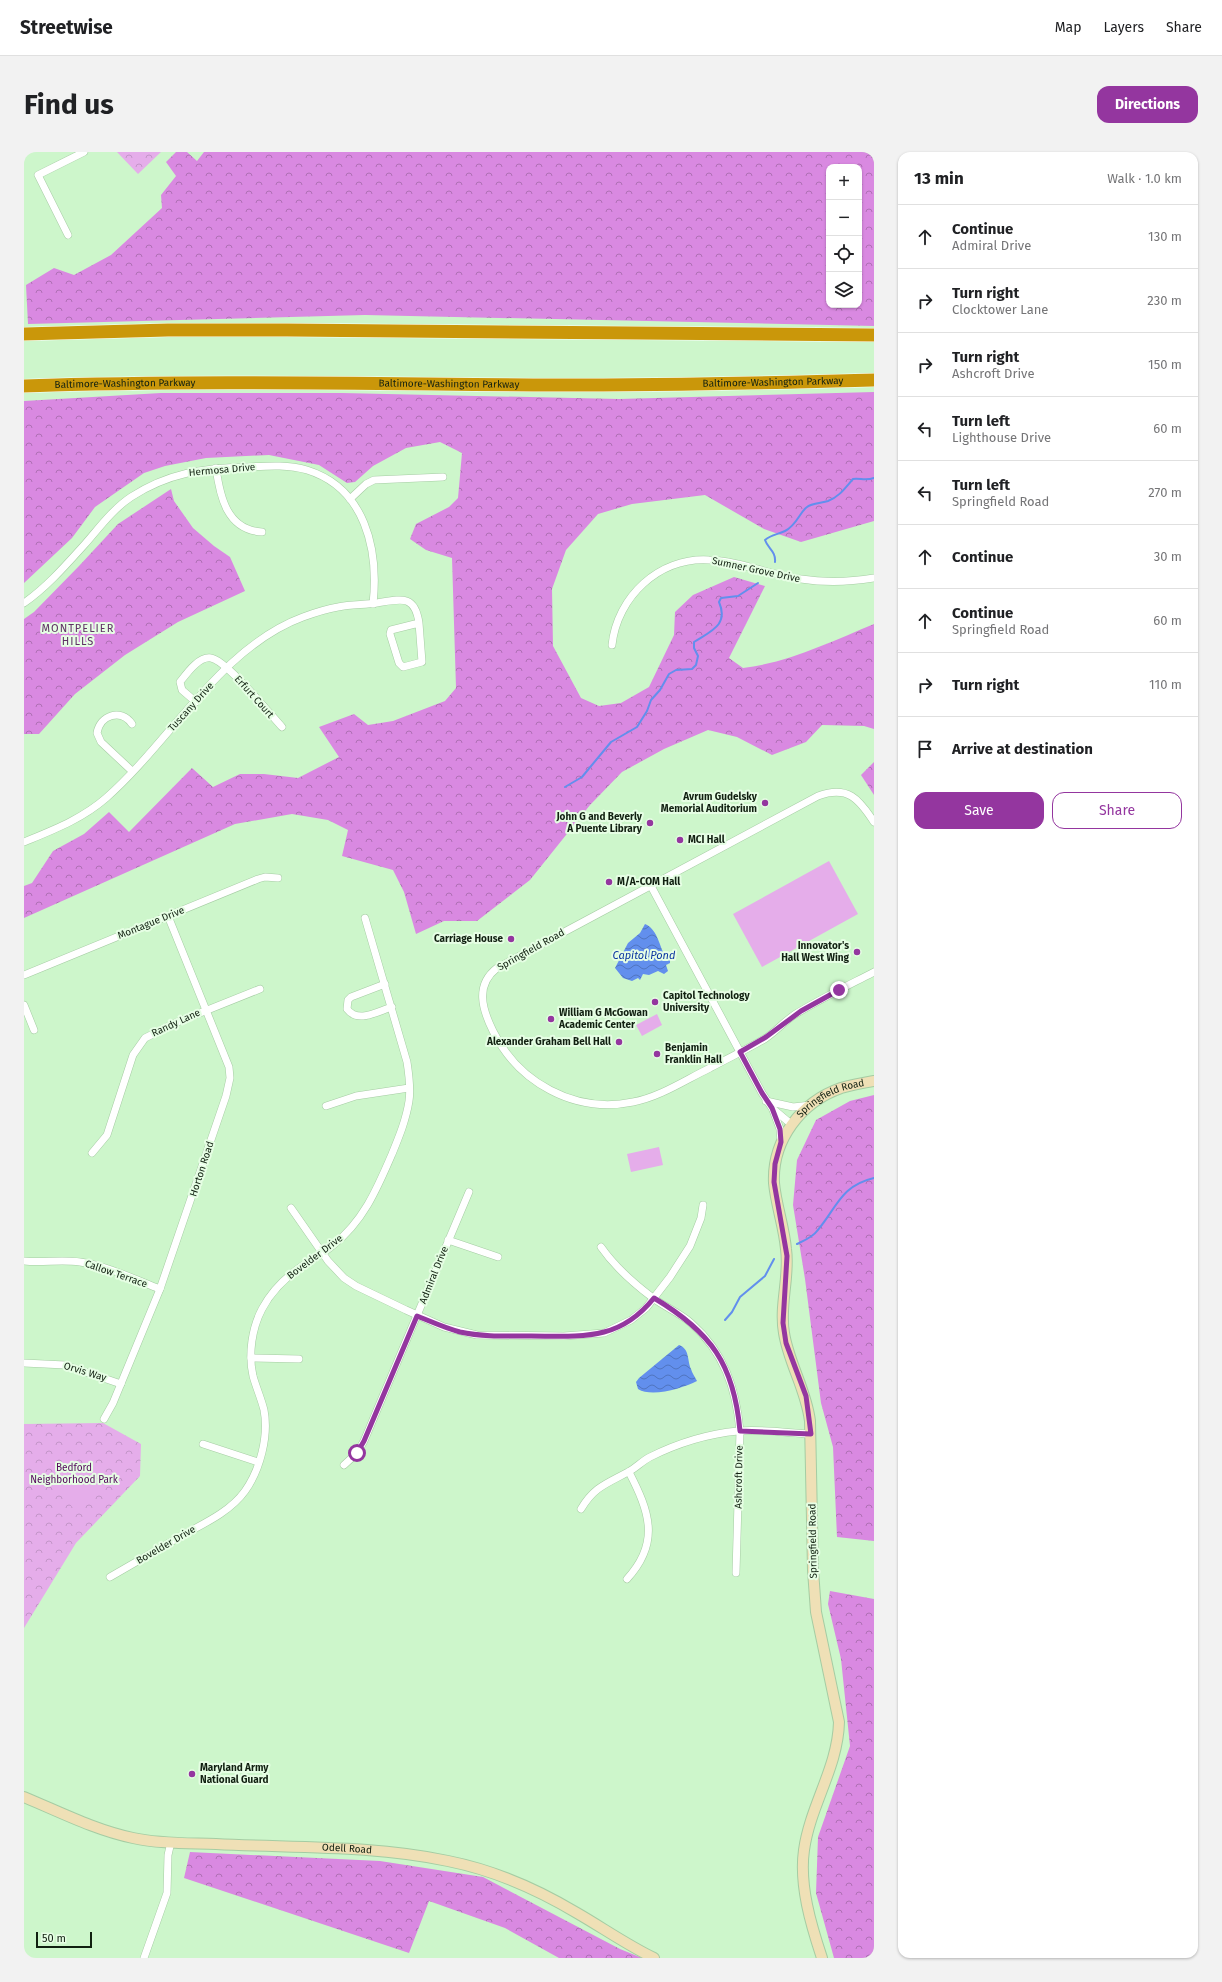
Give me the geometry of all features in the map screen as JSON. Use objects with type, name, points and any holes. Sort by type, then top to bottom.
[{"type":"highway","points":[[24,334],[168,330],[287,330],[874,335]]},
{"type":"highway","name":"Baltimore-Washington Parkway","points":[[24,386],[271,382],[561,385],[704,384],[874,380]]},
{"type":"street","points":[[68,235],[38,175],[84,152]]},
{"type":"street","name":"Hermosa Drive","points":[[24,603],[50,581],[96,530],[130,498],[157,482],[181,474],[216,468],[272,466],[306,470],[332,482],[350,499],[362,515],[370,538],[375,581],[373,604]]},
{"type":"street","points":[[216,468],[222,496],[235,522],[246,530],[262,532]]},
{"type":"street","points":[[350,499],[366,484],[374,480],[443,477]]},
{"type":"street","name":"Sumner Grove Drive","points":[[612,645],[618,618],[633,593],[650,578],[671,566],[684,562],[709,560],[723,561],[786,577],[817,581],[847,582],[874,578]]},
{"type":"street","name":"Tuscany Drive","points":[[24,842],[80,818],[107,798],[227,667],[258,642],[287,624],[337,607],[405,601],[412,603],[416,608],[418,623]]},
{"type":"street","points":[[418,623],[422,662],[403,667],[399,663],[390,634],[391,630],[418,623]]},
{"type":"street","points":[[196,702],[186,694],[180,686],[180,682],[188,672],[206,658],[212,658],[227,667]]},
{"type":"street","name":"Erfurt Court","points":[[227,667],[282,727]]},
{"type":"street","points":[[132,724],[123,716],[118,715],[108,718],[103,722],[97,733],[101,742],[132,771]]},
{"type":"street","points":[[651,886],[825,794],[841,792],[854,797],[860,802],[874,822]]},
{"type":"street","name":"Montague Drive","points":[[24,975],[258,879],[265,877],[278,878]]},
{"type":"street","name":"Springfield Road","points":[[740,1052],[651,1097],[633,1102],[600,1104],[569,1098],[547,1089],[529,1078],[508,1056],[495,1036],[483,1006],[483,988],[489,975],[497,968],[651,886],[740,1052],[766,1101],[791,1124]]},
{"type":"street","name":"Horton Road","points":[[104,1419],[121,1384],[160,1290],[229,1086],[229,1067],[168,916]]},
{"type":"street","name":"Bovelder Drive","points":[[110,1577],[230,1507],[245,1491],[256,1471],[263,1441],[265,1420],[253,1374],[251,1358],[255,1326],[267,1300],[291,1274],[332,1246],[353,1226],[374,1196],[400,1134],[408,1107],[408,1062],[365,918]]},
{"type":"street","points":[[740,1052],[766,1037],[801,1011],[874,972]]},
{"type":"street","points":[[385,984],[351,998],[348,1000],[347,1009],[351,1014],[358,1017],[392,1007]]},
{"type":"street","name":"Randy Lane","points":[[92,1153],[107,1135],[133,1055],[138,1045],[145,1038],[206,1010],[260,989]]},
{"type":"street","points":[[24,1006],[34,1030]]},
{"type":"street","name":"Springfield Road","points":[[822,1958],[804,1880],[804,1857],[808,1831],[834,1757],[838,1739],[838,1722],[816,1612],[813,1570],[811,1434],[806,1396],[786,1343],[783,1323],[787,1256],[774,1182],[775,1164],[781,1142],[791,1124],[811,1105],[841,1088],[874,1080]]},
{"type":"street","points":[[326,1106],[356,1096],[409,1088]]},
{"type":"street","points":[[766,1101],[793,1107],[811,1105]]},
{"type":"street","points":[[772,1108],[780,1129],[781,1142]]},
{"type":"street","name":"Admiral Drive","points":[[344,1465],[357,1453],[364,1441],[469,1192]]},
{"type":"street","points":[[291,1208],[322,1253],[336,1270],[350,1283],[417,1316],[444,1327],[477,1335],[558,1336],[604,1333],[631,1320],[646,1308],[690,1246],[701,1218],[703,1205]]},
{"type":"street","points":[[448,1240],[498,1257]]},
{"type":"street","name":"Ashcroft Drive","points":[[601,1247],[617,1268],[654,1298],[691,1323],[710,1342],[718,1353],[738,1408],[740,1431],[736,1573]]},
{"type":"street","name":"Callow Terrace","points":[[24,1261],[64,1260],[82,1262],[122,1274],[160,1290]]},
{"type":"street","points":[[251,1358],[299,1359]]},
{"type":"street","name":"Orvis Way","points":[[24,1363],[65,1365],[82,1369],[121,1384]]},
{"type":"street","points":[[581,1509],[588,1497],[598,1488],[629,1472],[649,1457],[689,1441],[717,1434],[740,1431],[811,1434]]},
{"type":"street","points":[[204,1444],[258,1462]]},
{"type":"street","points":[[627,1579],[644,1556],[649,1537],[645,1506],[629,1472]]},
{"type":"street","name":"Odell Road","points":[[24,1798],[100,1829],[134,1839],[171,1842],[356,1849],[448,1861],[508,1878],[532,1889],[576,1912],[627,1945],[654,1958]]},
{"type":"street","points":[[144,1958],[167,1893],[168,1855],[171,1842]]},
{"type":"green space","points":[[117,152],[161,152],[138,174]]},
{"type":"green space","points":[[176,152],[187,152],[197,161],[204,152],[874,152],[874,326],[365,315],[28,324],[26,285],[54,268],[74,275],[111,255],[162,208],[161,195],[176,176],[166,162]]},
{"type":"green space","points":[[874,392],[874,521],[801,542],[764,529],[705,495],[632,504],[598,514],[566,550],[552,589],[553,646],[581,698],[599,706],[621,703],[649,687],[674,635],[675,612],[693,595],[734,577],[765,586],[729,658],[743,668],[793,656],[874,624],[874,729],[864,726],[822,725],[806,742],[772,755],[737,737],[708,730],[664,749],[622,772],[590,805],[530,880],[477,921],[444,921],[416,934],[404,892],[393,870],[342,856],[348,830],[328,820],[292,814],[235,824],[24,918],[24,886],[32,883],[53,851],[84,834],[109,812],[129,832],[192,768],[213,787],[240,774],[264,774],[298,778],[339,757],[319,727],[354,714],[368,725],[393,721],[445,701],[456,688],[452,558],[426,550],[410,539],[416,524],[449,507],[458,498],[462,453],[440,442],[406,448],[373,466],[355,482],[347,483],[319,465],[269,455],[206,458],[165,466],[144,473],[95,507],[72,538],[24,583],[24,401],[161,393],[342,393],[619,399]]},
{"type":"green space","points":[[171,489],[174,501],[193,528],[214,546],[230,557],[245,591],[178,622],[125,655],[75,694],[39,734],[24,734],[24,619],[34,612],[118,524]]},
{"type":"green space","points":[[874,762],[874,795],[861,775]]},
{"type":"green space","points":[[829,861],[858,914],[762,967],[733,914]]},
{"type":"green space","points":[[657,1014],[662,1025],[642,1036],[636,1025]]},
{"type":"green space","points":[[874,1095],[874,1541],[837,1537],[833,1447],[821,1403],[805,1279],[793,1205],[797,1160],[816,1120],[850,1101]]},
{"type":"green space","points":[[659,1147],[663,1165],[631,1172],[627,1154]]},
{"type":"green space","name":"Bedford Neighborhood Park","points":[[103,1423],[141,1444],[140,1476],[76,1543],[24,1628],[24,1424]]},
{"type":"green space","points":[[91,1470],[102,1487],[72,1507],[61,1490]]},
{"type":"green space","points":[[830,1591],[874,1599],[874,1958],[834,1958],[816,1893],[818,1837],[850,1746],[841,1659],[828,1604]]},
{"type":"green space","points":[[190,1852],[380,1861],[483,1877],[620,1949],[642,1958],[559,1958],[505,1928],[429,1901],[409,1953],[184,1878]]},
{"type":"water","name":"Capitol Pond","points":[[645,924],[655,933],[664,954],[670,957],[670,963],[666,965],[668,971],[664,974],[658,971],[649,975],[643,974],[640,980],[638,978],[632,981],[623,978],[615,968],[628,943],[640,933]]},
{"type":"water","points":[[679,1345],[687,1352],[691,1370],[697,1381],[668,1391],[651,1393],[638,1389],[636,1382],[639,1378]]},
{"type":"waterway","points":[[775,562],[774,555],[765,540],[789,528],[809,506],[828,501],[835,497],[842,492],[853,479],[874,478]]},
{"type":"waterway","points":[[565,787],[582,777],[611,742],[637,727],[647,711],[651,700],[660,690],[669,674],[676,670],[692,669],[696,665],[698,656],[694,648],[694,642],[712,631],[720,622],[722,616],[719,602],[721,598],[738,596],[758,583]]},
{"type":"waterway","points":[[797,1244],[808,1239],[815,1233],[846,1192],[854,1186],[874,1178]]},
{"type":"waterway","points":[[725,1320],[732,1312],[740,1297],[765,1276],[774,1259]]},
{"type":"place","name":"Avrum Gudelsky Memorial Auditorium","points":[[765,803]]},
{"type":"place","name":"John G and Beverly A Puente Library","points":[[650,823]]},
{"type":"place","name":"MCI Hall","points":[[680,840]]},
{"type":"place","name":"M/A-COM Hall","points":[[609,882]]},
{"type":"place","name":"Carriage House","points":[[511,939]]},
{"type":"place","name":"Innovator's Hall West Wing","points":[[857,952]]},
{"type":"place","name":"Capitol Technology University","points":[[655,1002]]},
{"type":"place","name":"William G McGowan Academic Center","points":[[551,1019]]},
{"type":"place","name":"Alexander Graham Bell Hall","points":[[619,1042]]},
{"type":"place","name":"Benjamin Franklin Hall","points":[[657,1054]]},
{"type":"place","name":"Maryland Army National Guard","points":[[192,1774]]},
{"type":"district","name":"MONTPELIER HILLS","points":[[78,634]]},
{"type":"route","points":[[357,1453],[364,1441],[417,1316],[444,1327],[477,1335],[564,1336],[604,1333],[631,1320],[646,1308],[654,1298],[675,1310],[691,1323],[710,1342],[718,1353],[732,1387],[738,1408],[740,1431],[811,1434],[809,1408],[806,1396],[790,1355],[784,1333],[783,1301],[787,1256],[774,1182],[776,1157],[781,1142],[780,1129],[772,1108],[766,1101],[740,1052],[772,1033],[792,1016],[839,990]]}]
